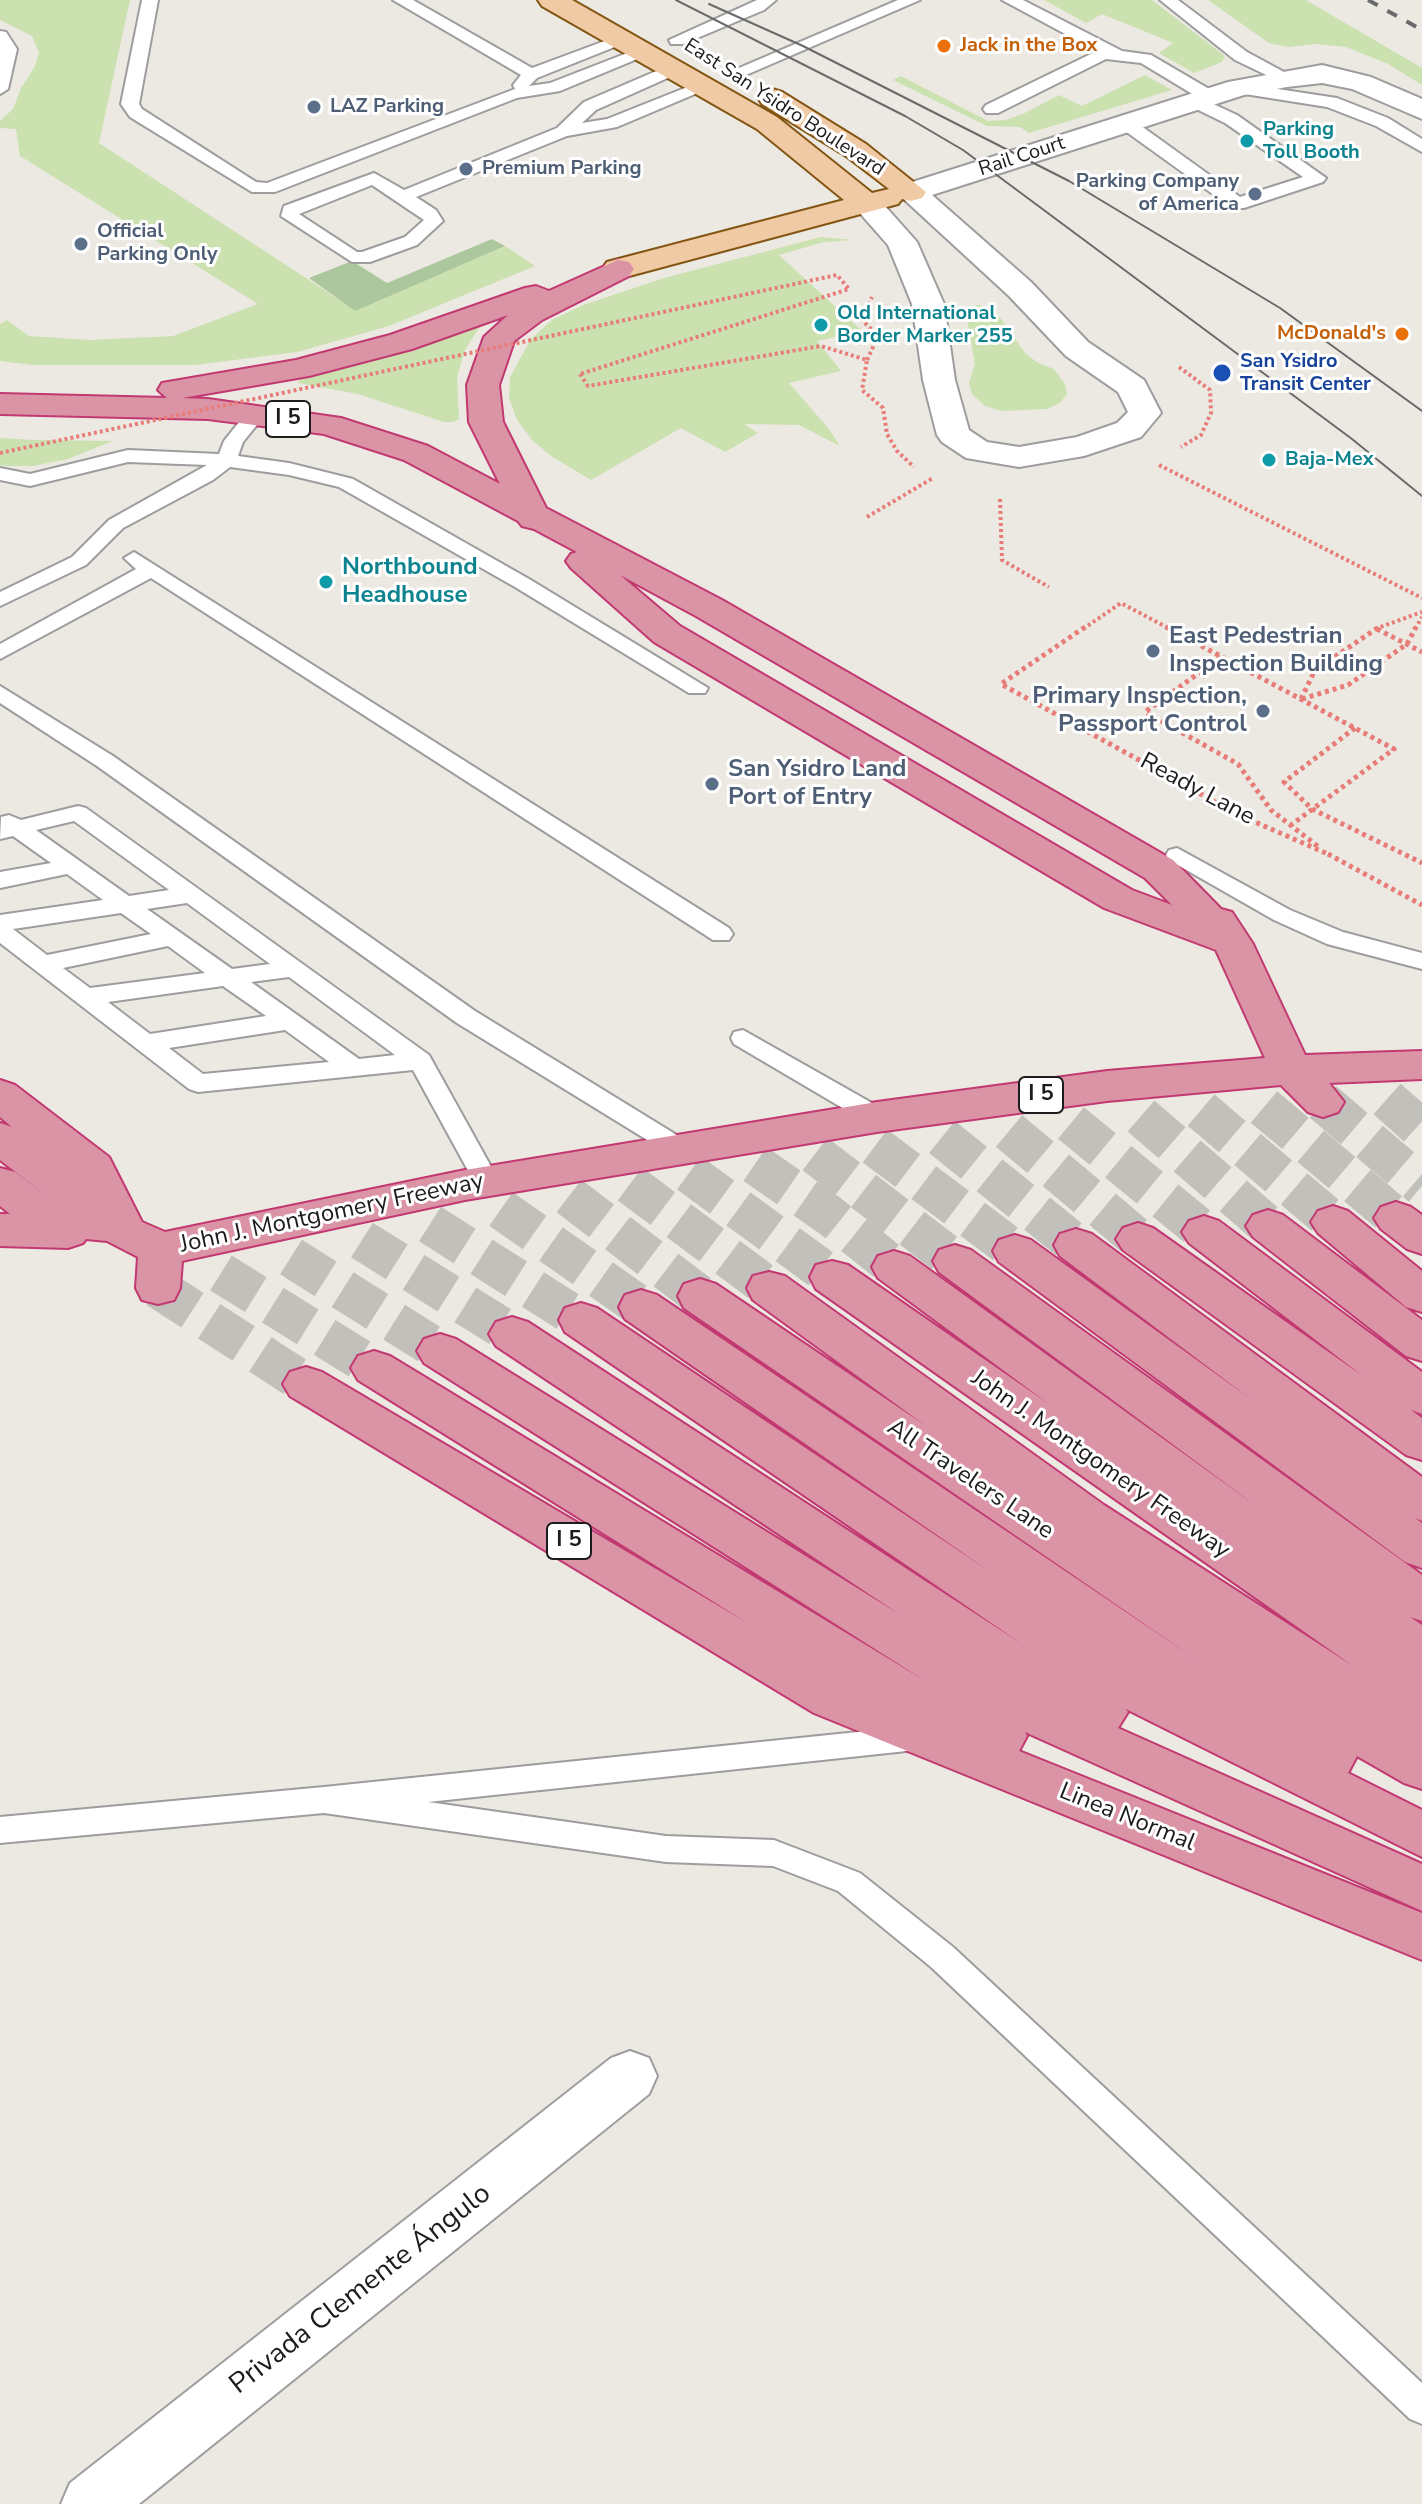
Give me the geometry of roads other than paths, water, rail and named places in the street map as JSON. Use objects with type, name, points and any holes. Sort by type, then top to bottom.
[{"type":"highway","points":[[13,405],[186,389],[298,369],[401,342],[618,269]]},
{"type":"highway","points":[[530,515],[486,422],[483,385],[500,337],[531,313],[618,269]]},
{"type":"highway","name":"I 5","points":[[13,405],[208,409],[329,425],[416,453],[530,515],[732,595],[1177,855],[1233,944],[1291,1070],[1323,1102]]},
{"type":"highway","name":"I 5","points":[[530,515],[667,634],[1118,899],[1233,944]]},
{"type":"highway","name":"I 5","points":[[677,1158],[741,1152],[890,1127],[994,1117],[1040,1095],[1107,1086],[1291,1070],[1354,1068],[1409,1077]]},
{"type":"highway","points":[[1231,1075],[1264,1107]]},
{"type":"highway","points":[[1170,1080],[1201,1110]]},
{"type":"highway","points":[[1107,1086],[1141,1116]]},
{"type":"highway","name":"I 5","points":[[0,1095],[94,1168],[157,1254]]},
{"type":"highway","name":"I 5","points":[[1040,1095],[1071,1123]]},
{"type":"highway","name":"I 5","points":[[0,1138],[157,1254]]},
{"type":"highway","name":"John J. Montgomery Freeway","points":[[157,1254],[395,1199],[552,1184],[677,1158]]},
{"type":"highway","name":"I 5","points":[[0,1183],[31,1208],[157,1254],[221,1273]]},
{"type":"highway","points":[[395,1199],[430,1224]]},
{"type":"highway","points":[[322,1215],[362,1240]]},
{"type":"highway","points":[[1333,1222],[1422,1295]]},
{"type":"highway","points":[[1268,1226],[1422,1344]]},
{"type":"highway","name":"I 5","points":[[0,1230],[157,1254]]},
{"type":"highway","points":[[250,1231],[291,1257]]},
{"type":"highway","points":[[1204,1232],[1422,1396]]},
{"type":"highway","points":[[1138,1239],[1422,1442]]},
{"type":"highway","points":[[1076,1245],[1422,1502]]},
{"type":"highway","points":[[1015,1251],[1422,1549]]},
{"type":"highway","points":[[955,1261],[1422,1601]]},
{"type":"highway","points":[[894,1267],[1421,1663]]},
{"type":"highway","name":"John J. Montgomery Freeway","points":[[832,1277],[1369,1654],[1421,1663]]},
{"type":"highway","name":"All Travelers Lane","points":[[769,1288],[1087,1518],[1301,1660],[1422,1733]]},
{"type":"highway","name":"All Travelers Lane","points":[[700,1296],[1241,1664],[1422,1768]]},
{"type":"highway","name":"All Travelers Lane","points":[[641,1307],[1171,1670],[1422,1804]]},
{"type":"highway","points":[[581,1320],[1106,1675],[1422,1835]]},
{"type":"highway","points":[[512,1334],[1039,1681],[1422,1863]]},
{"type":"highway","points":[[440,1351],[974,1686],[1422,1888]]},
{"type":"highway","name":"Linea Normal","points":[[374,1368],[899,1692],[1422,1914]]},
{"type":"highway","name":"Linea Normal","points":[[306,1384],[832,1698],[1422,1937]]},
{"type":"main road","name":"East San Ysidro Boulevard","points":[[552,0],[635,46],[676,54]]},
{"type":"main road","name":"East San Ysidro Boulevard","points":[[605,0],[676,54],[856,150],[911,192]]},
{"type":"main road","name":"East San Ysidro Boulevard","points":[[720,80],[767,123],[866,203]]},
{"type":"main road","name":"Rail Court","points":[[618,269],[911,192]]},
{"type":"street","name":"Rail Court","points":[[911,192],[1238,88],[1287,78],[1322,74],[1361,83],[1422,110]]},
{"type":"street","name":"East San Ysidro Boulevard","points":[[866,203],[902,242],[928,304],[939,380],[954,435],[978,451],[1019,457],[1084,446],[1129,430],[1145,413],[1132,387],[1077,349],[1020,289],[911,192]]},
{"type":"street","name":"Privada Clemente Ángulo","points":[[91,2504],[630,2076]]},
{"type":"lane","points":[[150,0],[130,104],[136,113],[252,187],[269,188],[513,94],[554,87],[635,46]]},
{"type":"lane","points":[[401,0],[531,74]]},
{"type":"lane","points":[[563,132],[590,106],[768,0]]},
{"type":"lane","points":[[404,196],[563,132],[611,123],[912,0]]},
{"type":"lane","points":[[1010,0],[1116,54]]},
{"type":"lane","points":[[1168,0],[1241,56],[1287,78]]},
{"type":"lane","points":[[0,36],[9,49],[0,89]]},
{"type":"lane","points":[[1253,41],[1264,49],[1287,78]]},
{"type":"lane","points":[[513,94],[531,74],[635,46]]},
{"type":"lane","points":[[992,109],[1104,54],[1145,59],[1317,178],[1238,204],[1127,124]]},
{"type":"lane","points":[[1238,88],[1331,102],[1382,122],[1422,147]]},
{"type":"lane","points":[[374,178],[404,196],[430,214],[434,221],[411,241],[364,258],[352,257],[290,216],[290,210],[374,178]]},
{"type":"lane","points":[[0,600],[79,561],[116,524],[206,476],[226,460],[234,441],[255,415]]},
{"type":"lane","points":[[0,474],[30,480],[128,456],[226,460],[346,483],[377,498],[697,688]]},
{"type":"lane","points":[[0,653],[143,564],[721,934]]},
{"type":"lane","points":[[0,693],[105,761],[466,1017],[677,1158]]},
{"type":"lane","points":[[6,826],[78,813],[420,1061],[484,1192]]},
{"type":"lane","points":[[6,826],[71,866],[355,1068]]},
{"type":"lane","points":[[1177,855],[1282,915],[1335,938],[1422,961]]},
{"type":"lane","points":[[0,880],[71,866]]},
{"type":"lane","points":[[0,923],[190,895]]},
{"type":"lane","points":[[0,931],[198,1083],[420,1061]]},
{"type":"lane","points":[[42,964],[171,938]]},
{"type":"lane","points":[[83,997],[292,969]]},
{"type":"lane","points":[[146,1043],[289,1021]]},
{"type":"lane","points":[[743,1038],[890,1127]]},
{"type":"lane","points":[[0,1830],[324,1800],[925,1737]]},
{"type":"lane","points":[[324,1800],[666,1849],[774,1853],[849,1882],[942,1957],[1422,2407]]},
{"type":"tunnel","points":[[1387,1099],[1422,1130]]},
{"type":"tunnel","points":[[1323,1102],[1422,1186]]},
{"type":"tunnel","points":[[1264,1107],[1396,1218]]},
{"type":"tunnel","points":[[1201,1110],[1333,1222]]},
{"type":"tunnel","points":[[1141,1116],[1268,1226]]},
{"type":"tunnel","points":[[1071,1123],[1204,1232]]},
{"type":"tunnel","points":[[1009,1131],[1138,1239]]},
{"type":"tunnel","points":[[942,1137],[1076,1245]]},
{"type":"tunnel","points":[[875,1146],[1015,1251]]},
{"type":"tunnel","points":[[815,1154],[955,1261]]},
{"type":"tunnel","points":[[755,1164],[829,1215],[894,1267]]},
{"type":"tunnel","points":[[689,1173],[832,1277]]},
{"type":"tunnel","points":[[630,1184],[769,1288]]},
{"type":"tunnel","points":[[569,1196],[700,1296]]},
{"type":"tunnel","points":[[501,1209],[641,1307]]},
{"type":"tunnel","points":[[430,1224],[581,1320]]},
{"type":"tunnel","points":[[362,1240],[512,1334]]},
{"type":"tunnel","points":[[291,1257],[440,1351]]},
{"type":"tunnel","points":[[221,1273],[374,1368]]},
{"type":"tunnel","points":[[158,1288],[306,1384]]},
{"type":"tram line","points":[[676,0],[905,116],[963,150],[1352,439],[1422,496]]},
{"type":"tram line","points":[[709,4],[803,46],[1069,181],[1280,308],[1422,411]]},
{"type":"railway","points":[[1368,0],[1422,30]]},
{"type":"place","name":"Jack in the Box","points":[[944,46]]},
{"type":"place","name":"LAZ Parking","points":[[314,107]]},
{"type":"place","name":"Parking Toll Booth","points":[[1247,141]]},
{"type":"place","name":"Premium Parking","points":[[466,169]]},
{"type":"place","name":"Parking Company of America","points":[[1255,194]]},
{"type":"place","name":"Official Parking Only","points":[[81,244]]},
{"type":"place","name":"Old International Border Marker 255","points":[[821,325]]},
{"type":"place","name":"McDonald's","points":[[1402,334]]},
{"type":"place","name":"San Ysidro Transit Center","points":[[1222,373]]},
{"type":"place","name":"Baja-Mex","points":[[1269,460]]},
{"type":"place","name":"Northbound Headhouse","points":[[326,582]]},
{"type":"place","name":"East Pedestrian Inspection Building","points":[[1153,651]]},
{"type":"place","name":"Primary Inspection, Passport Control","points":[[1263,711]]},
{"type":"place","name":"San Ysidro Land Port of Entry","points":[[712,784]]}]
